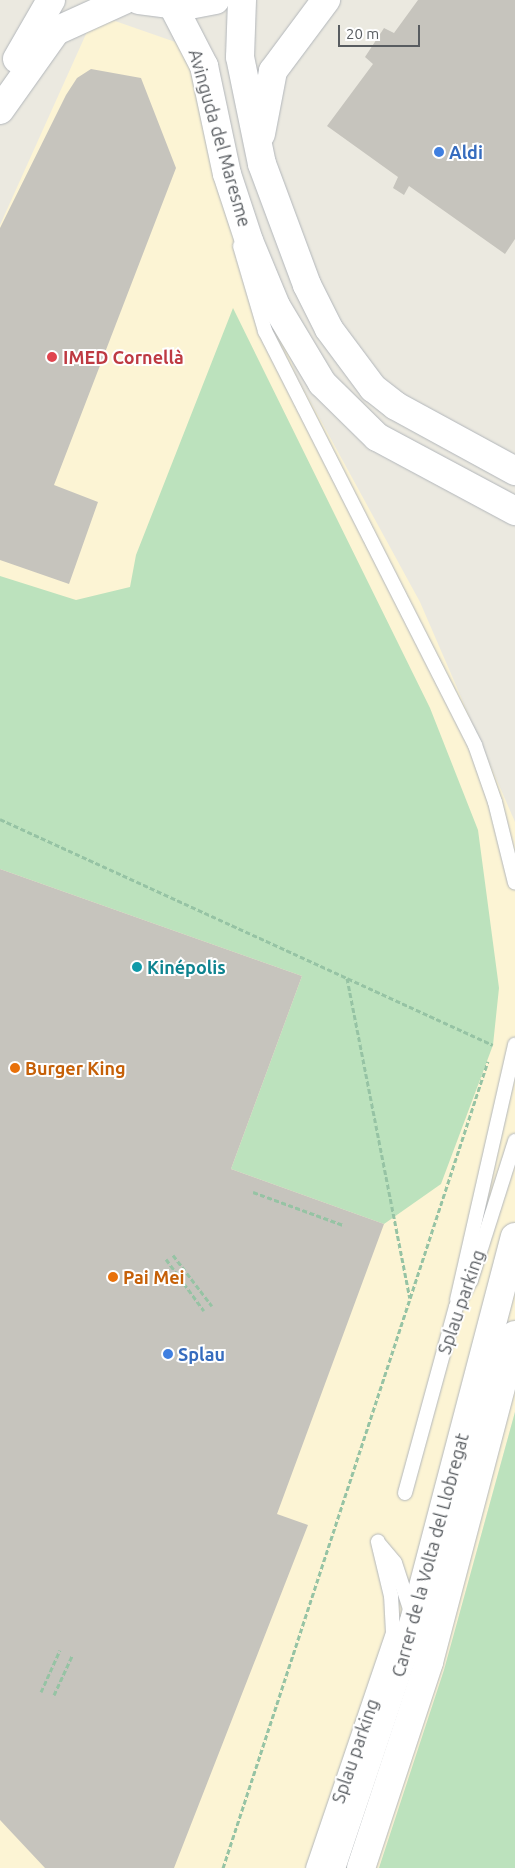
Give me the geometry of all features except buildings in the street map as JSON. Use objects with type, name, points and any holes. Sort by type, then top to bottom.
[{"type":"main road","points":[[0,109],[12,69],[51,0]]},
{"type":"main road","points":[[0,109],[56,31],[73,20],[124,0]]},
{"type":"main road","points":[[139,0],[173,6],[215,0]]},
{"type":"main road","name":"Avinguda del Maresme","points":[[242,0],[240,57],[259,150],[282,225],[329,329],[374,388],[431,428],[515,470]]},
{"type":"main road","points":[[259,150],[273,71],[326,0]]},
{"type":"main road","name":"Avinguda del Maresme","points":[[173,6],[204,66],[227,174],[257,260],[297,345],[322,383],[352,416],[411,458],[515,511]]},
{"type":"main road","name":"Carrer de la Volta del Llobregat","points":[[331,1868],[414,1621],[515,1237]]},
{"type":"main road","name":"Carrer de la Volta del Llobregat","points":[[361,1868],[429,1662],[515,1335]]},
{"type":"lane","points":[[227,174],[246,276],[265,331],[475,745],[495,802],[515,883]]},
{"type":"lane","points":[[456,1307],[515,1045]]},
{"type":"lane","name":"Splau parking","points":[[404,1493],[456,1307],[470,1280],[515,1141]]},
{"type":"lane","name":"Splau parking","points":[[314,1868],[393,1633],[390,1596],[378,1542],[395,1563],[414,1621]]},
{"type":"path","points":[[0,819],[493,1045],[223,1868]]},
{"type":"path","points":[[346,978],[410,1299]]},
{"type":"path","points":[[253,1192],[343,1225]]},
{"type":"path","points":[[173,1255],[212,1306]]},
{"type":"path","points":[[166,1259],[204,1311]]},
{"type":"path","points":[[42,1692],[60,1650]]},
{"type":"path","points":[[54,1696],[72,1656]]},
{"type":"shaded area","points":[[95,14],[181,44],[296,375],[420,602],[515,822],[515,1412],[444,1670],[379,1868],[0,1868],[0,225]]},
{"type":"green space","points":[[233,308],[430,708],[478,830],[499,988],[493,1045],[441,1184],[384,1224],[231,1169],[302,976],[0,869],[0,576],[76,600],[130,587],[136,555]]},
{"type":"green space","points":[[515,1412],[515,1868],[379,1868],[444,1670]]},
{"type":"place","name":"Aldi","points":[[439,152]]},
{"type":"place","name":"IMED Cornellà","points":[[52,357]]},
{"type":"place","name":"Kinépolis","points":[[137,967]]},
{"type":"place","name":"Burger King","points":[[15,1068]]},
{"type":"place","name":"Pai Mei","points":[[113,1277]]},
{"type":"place","name":"Splau","points":[[168,1354]]}]
